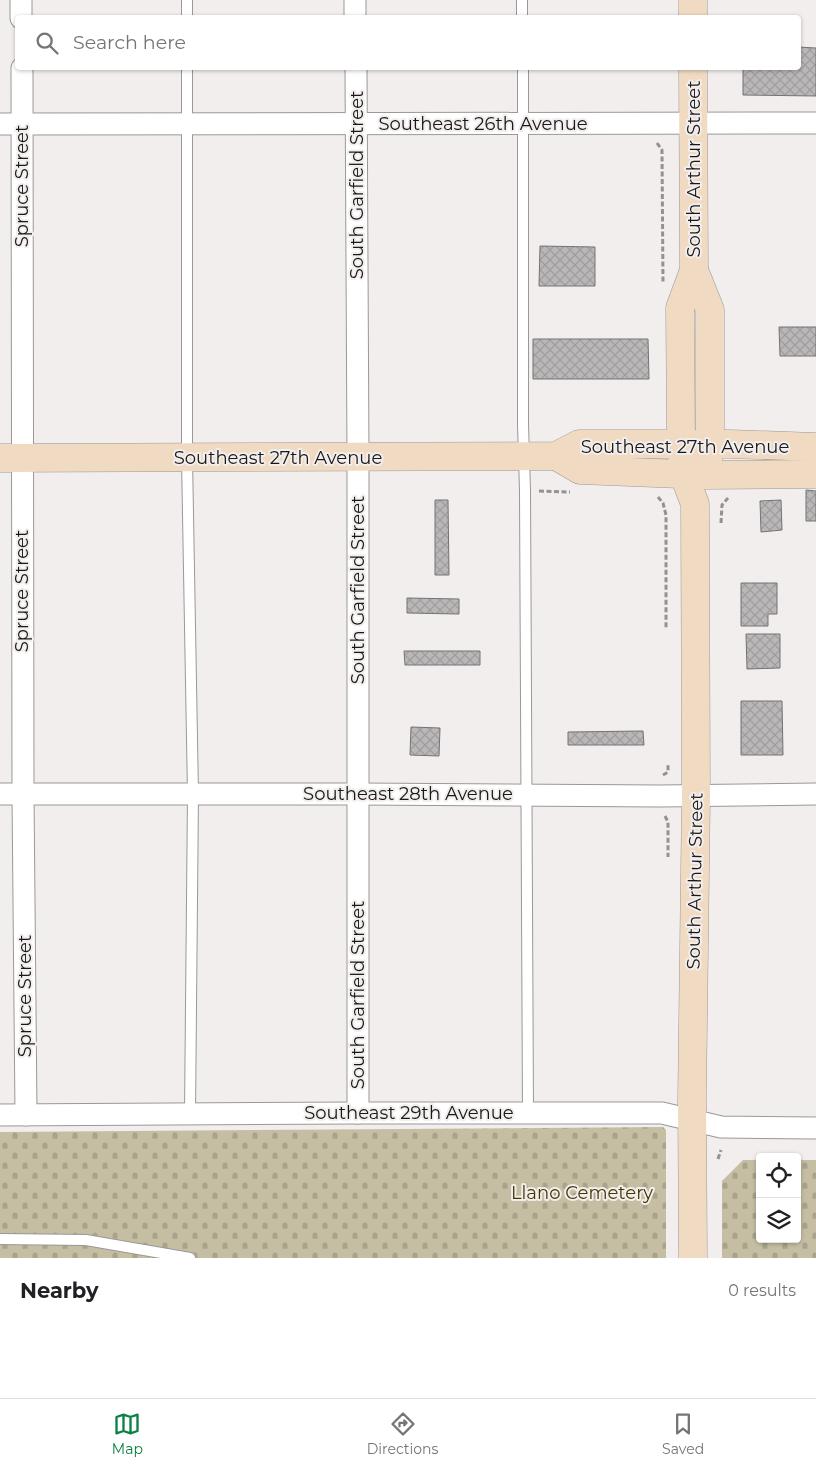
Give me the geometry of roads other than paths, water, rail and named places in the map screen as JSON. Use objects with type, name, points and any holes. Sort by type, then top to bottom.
[{"type":"main road","points":[[693,0],[693,15]]},
{"type":"main road","name":"South Arthur Street","points":[[693,70],[694,270],[680,308],[681,444],[695,475],[696,796],[693,1258]]},
{"type":"main road","name":"South Arthur Street","points":[[694,270],[710,310],[710,444],[695,475]]},
{"type":"main road","name":"Southeast 27th Avenue","points":[[11,458],[556,456],[579,444],[710,444],[816,447]]},
{"type":"main road","name":"Southeast 27th Avenue","points":[[556,456],[580,470],[695,475],[816,474]]},
{"type":"street","points":[[21,0],[21,15]]},
{"type":"street","points":[[355,0],[355,15]]},
{"type":"street","name":"Spruce Street","points":[[22,70],[22,124],[11,458],[23,794],[26,1115]]},
{"type":"street","name":"South Garfield Street","points":[[356,70],[358,1113]]},
{"type":"street","name":"Southeast 26th Avenue","points":[[0,124],[816,123]]},
{"type":"street","name":"Southeast 28th Avenue","points":[[0,794],[696,796],[816,794]]},
{"type":"street","name":"Southeast 29th Avenue","points":[[0,1115],[662,1114],[721,1127],[816,1128]]},
{"type":"lane","points":[[187,0],[187,15]]},
{"type":"lane","points":[[522,0],[522,15]]},
{"type":"lane","points":[[187,70],[187,458],[194,794],[190,1114]]},
{"type":"lane","points":[[523,70],[528,1113]]},
{"type":"lane","points":[[0,1249],[5,1239],[86,1240],[190,1258]]},
{"type":"park label","name":"Llano Cemetery","points":[[582,1193]]}]
